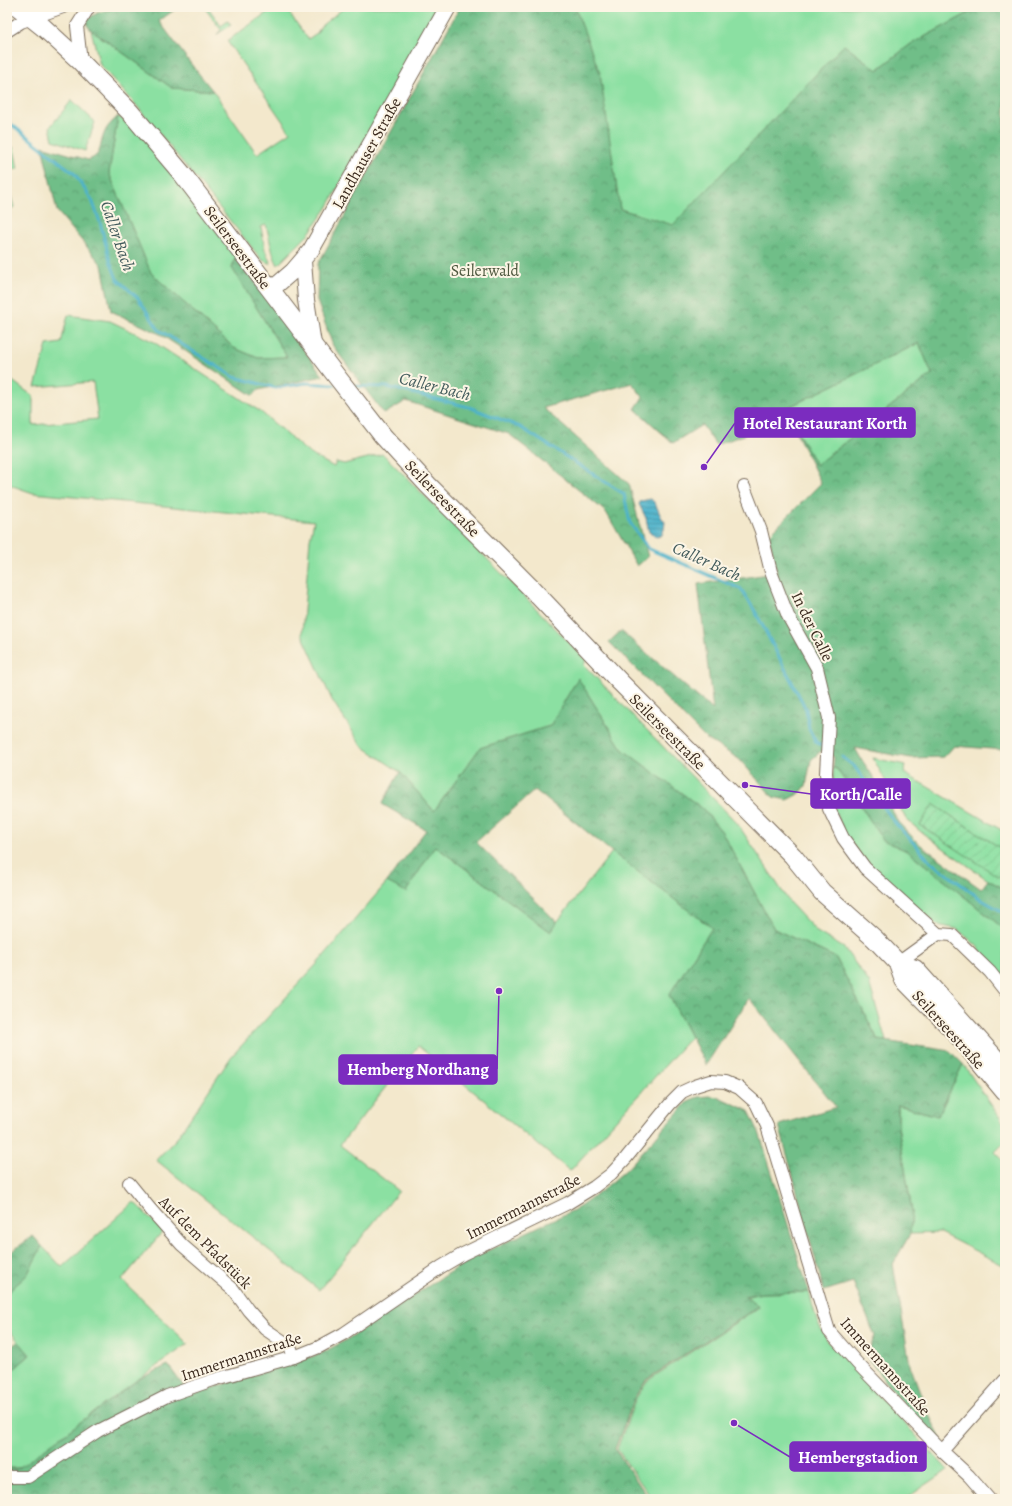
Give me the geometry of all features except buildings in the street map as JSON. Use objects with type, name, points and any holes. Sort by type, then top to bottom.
[{"type":"main road","name":"Landhauser Straße","points":[[271,290],[303,261],[311,250],[448,7]]},
{"type":"main road","name":"Seilerseestraße","points":[[25,12],[81,62],[130,112],[184,176],[359,405],[384,436],[428,484],[530,587],[620,682],[792,856],[822,892],[898,963],[915,969],[1005,1069]]},
{"type":"main road","points":[[303,261],[306,300],[313,344]]},
{"type":"main road","name":"Seilerseestraße","points":[[898,963],[904,980],[956,1034],[1005,1092]]},
{"type":"street","points":[[7,31],[17,24],[25,12],[63,7]]},
{"type":"street","points":[[81,62],[76,26],[89,7]]},
{"type":"street","name":"In der Calle","points":[[744,487],[761,531],[771,572],[788,616],[817,668],[829,718],[826,773],[829,809],[843,838],[865,868],[938,934]]},
{"type":"street","points":[[898,963],[938,934],[952,935],[990,972],[1005,992]]},
{"type":"street","name":"Immermannstraße","points":[[7,1478],[28,1476],[98,1431],[167,1396],[213,1380],[294,1357],[319,1347],[343,1334],[441,1267],[463,1254],[581,1196],[611,1174],[670,1104],[682,1092],[695,1086],[710,1082],[725,1082],[739,1088],[756,1103],[767,1126],[829,1331],[857,1363],[942,1451],[969,1476],[989,1499]]},
{"type":"street","name":"Auf dem Pfadstück","points":[[129,1183],[182,1245],[233,1289],[248,1310],[265,1329],[290,1346],[294,1357]]},
{"type":"street","points":[[942,1451],[1005,1382]]},
{"type":"green space","points":[[121,7],[176,7],[177,8],[159,21],[213,91],[172,88],[91,30],[87,25],[87,19],[99,12]]},
{"type":"green space","points":[[204,7],[208,7],[221,26],[228,21],[231,25],[216,35],[221,30]]},
{"type":"green space","points":[[275,7],[285,7],[308,39],[317,33],[321,26],[345,7],[439,7],[327,208],[307,236],[278,265],[272,250],[266,225],[261,227],[265,250],[271,264],[262,260],[137,106],[100,65],[91,30],[172,88],[213,91],[257,154],[290,132],[227,41]]},
{"type":"green space","name":"Seilerwald","points":[[460,7],[575,7],[600,73],[620,209],[673,225],[844,45],[877,70],[911,44],[980,7],[1005,7],[1005,750],[954,746],[944,757],[911,758],[855,748],[882,790],[898,822],[918,843],[981,889],[988,880],[1005,889],[1005,928],[1003,928],[909,852],[883,840],[837,769],[833,768],[834,757],[821,751],[811,760],[806,786],[800,793],[787,800],[773,797],[739,759],[705,738],[609,642],[621,631],[713,710],[698,584],[777,573],[769,535],[821,483],[789,418],[716,445],[702,425],[673,443],[635,409],[643,397],[632,383],[543,408],[629,484],[648,557],[637,566],[606,512],[509,434],[406,401],[384,414],[333,346],[317,301],[318,264]],"holes":[[[919,343],[932,374],[816,465],[785,409]]]},
{"type":"green space","points":[[568,7],[980,7],[911,44],[877,70],[844,45],[673,226],[620,209]]},
{"type":"green space","points":[[72,100],[95,122],[85,151],[53,140],[50,127]]},
{"type":"green space","points":[[118,116],[139,132],[236,255],[232,268],[287,357],[258,358],[234,348],[151,273],[109,173]]},
{"type":"green space","points":[[118,116],[109,173],[151,273],[234,348],[258,358],[287,357],[232,268],[236,255],[323,376],[258,390],[253,396],[160,334],[111,311],[102,265],[57,211],[42,146],[88,160],[96,155],[100,149],[105,131]]},
{"type":"green space","points":[[7,143],[14,148],[18,169],[7,171]]},
{"type":"green space","points":[[7,182],[14,207],[7,212]]},
{"type":"green space","points":[[68,315],[110,321],[152,341],[261,412],[310,454],[334,467],[336,462],[344,464],[383,454],[586,660],[584,665],[737,823],[790,903],[817,932],[844,948],[869,982],[886,1041],[878,1040],[836,958],[774,929],[722,832],[703,809],[622,749],[578,678],[550,726],[480,748],[434,811],[400,772],[362,746],[332,700],[302,634],[310,539],[314,521],[33,493],[7,484],[7,377],[33,396],[33,425],[98,419],[93,382],[35,387],[47,345],[61,343]]},
{"type":"green space","points":[[919,343],[932,374],[816,465],[785,409]]},
{"type":"green space","points":[[578,678],[622,749],[703,809],[722,832],[774,929],[836,958],[878,1040],[950,1051],[963,1064],[938,1116],[898,1105],[898,1126],[912,1212],[910,1234],[893,1264],[910,1365],[927,1411],[945,1447],[916,1421],[866,1356],[875,1336],[853,1282],[824,1291],[779,1125],[836,1107],[749,998],[706,1065],[669,995],[712,928],[612,852],[535,790],[476,842],[557,922],[551,932],[435,846],[406,892],[387,882],[426,830],[382,804],[400,772],[434,811],[480,748],[550,726]]},
{"type":"green space","points":[[873,758],[906,765],[904,773],[1005,832],[1005,851],[934,805],[999,877],[1005,868],[1005,889],[988,880],[921,832],[906,819]]},
{"type":"green space","points":[[833,768],[837,769],[883,840],[909,852],[1003,928],[1005,928],[1005,981],[976,945],[957,929],[937,925],[869,866],[846,836],[834,809]]},
{"type":"green space","points":[[933,804],[1005,851],[1005,868],[999,877],[920,825]]},
{"type":"green space","points":[[435,846],[551,932],[557,922],[612,852],[712,928],[669,995],[691,1037],[570,1171],[418,1046],[340,1145],[399,1191],[319,1290],[156,1160],[177,1138],[231,1057],[316,965],[387,882],[406,891]]},
{"type":"green space","points":[[963,1064],[1005,1125],[1005,1142],[995,1152],[1005,1162],[1005,1266],[940,1233],[910,1234],[912,1212],[898,1126],[898,1105],[938,1116]]},
{"type":"green space","points":[[698,1097],[719,1097],[749,1111],[759,1132],[809,1292],[762,1293],[744,1296],[759,1306],[646,1380],[635,1397],[615,1449],[649,1499],[7,1499],[7,1469],[19,1468],[137,1380],[168,1365],[190,1395],[320,1354],[346,1340],[468,1260],[578,1208],[599,1193],[627,1169],[688,1101]]},
{"type":"green space","points":[[134,1202],[163,1231],[122,1280],[188,1344],[19,1468],[7,1468],[7,1375],[30,1355],[7,1328],[7,1293],[27,1275],[42,1246],[62,1267]]},
{"type":"green space","points":[[33,1236],[42,1246],[27,1275],[7,1293],[7,1255]]},
{"type":"green space","points":[[809,1292],[817,1321],[827,1340],[948,1470],[905,1499],[652,1499],[617,1449],[636,1398],[647,1381],[759,1307],[744,1297],[762,1293]]},
{"type":"green space","points":[[18,1341],[30,1355],[7,1375],[7,1351]]},
{"type":"water","points":[[651,499],[665,522],[662,535],[657,537],[649,532],[646,518],[639,504],[641,501]]},
{"type":"waterway","name":"Caller Bach","points":[[7,121],[74,173],[92,200],[100,222],[110,261],[117,279],[138,298],[159,330],[234,377],[276,388],[306,383],[335,385]]},
{"type":"waterway","name":"Caller Bach","points":[[352,386],[387,387],[469,407],[520,427],[624,494],[630,523],[649,549],[741,589],[755,611],[806,709],[809,729],[816,742],[822,746]]},
{"type":"waterway","name":"Caller Bach","points":[[842,757],[854,766],[896,824],[931,862],[982,900],[1005,913]]},
{"type":"place","name":"Hotel Restaurant Korth","points":[[704,467]]},
{"type":"place","name":"Korth/Calle","points":[[745,785]]},
{"type":"place","name":"Hemberg Nordhang","points":[[499,991]]},
{"type":"place","name":"Hembergstadion","points":[[734,1423]]}]
